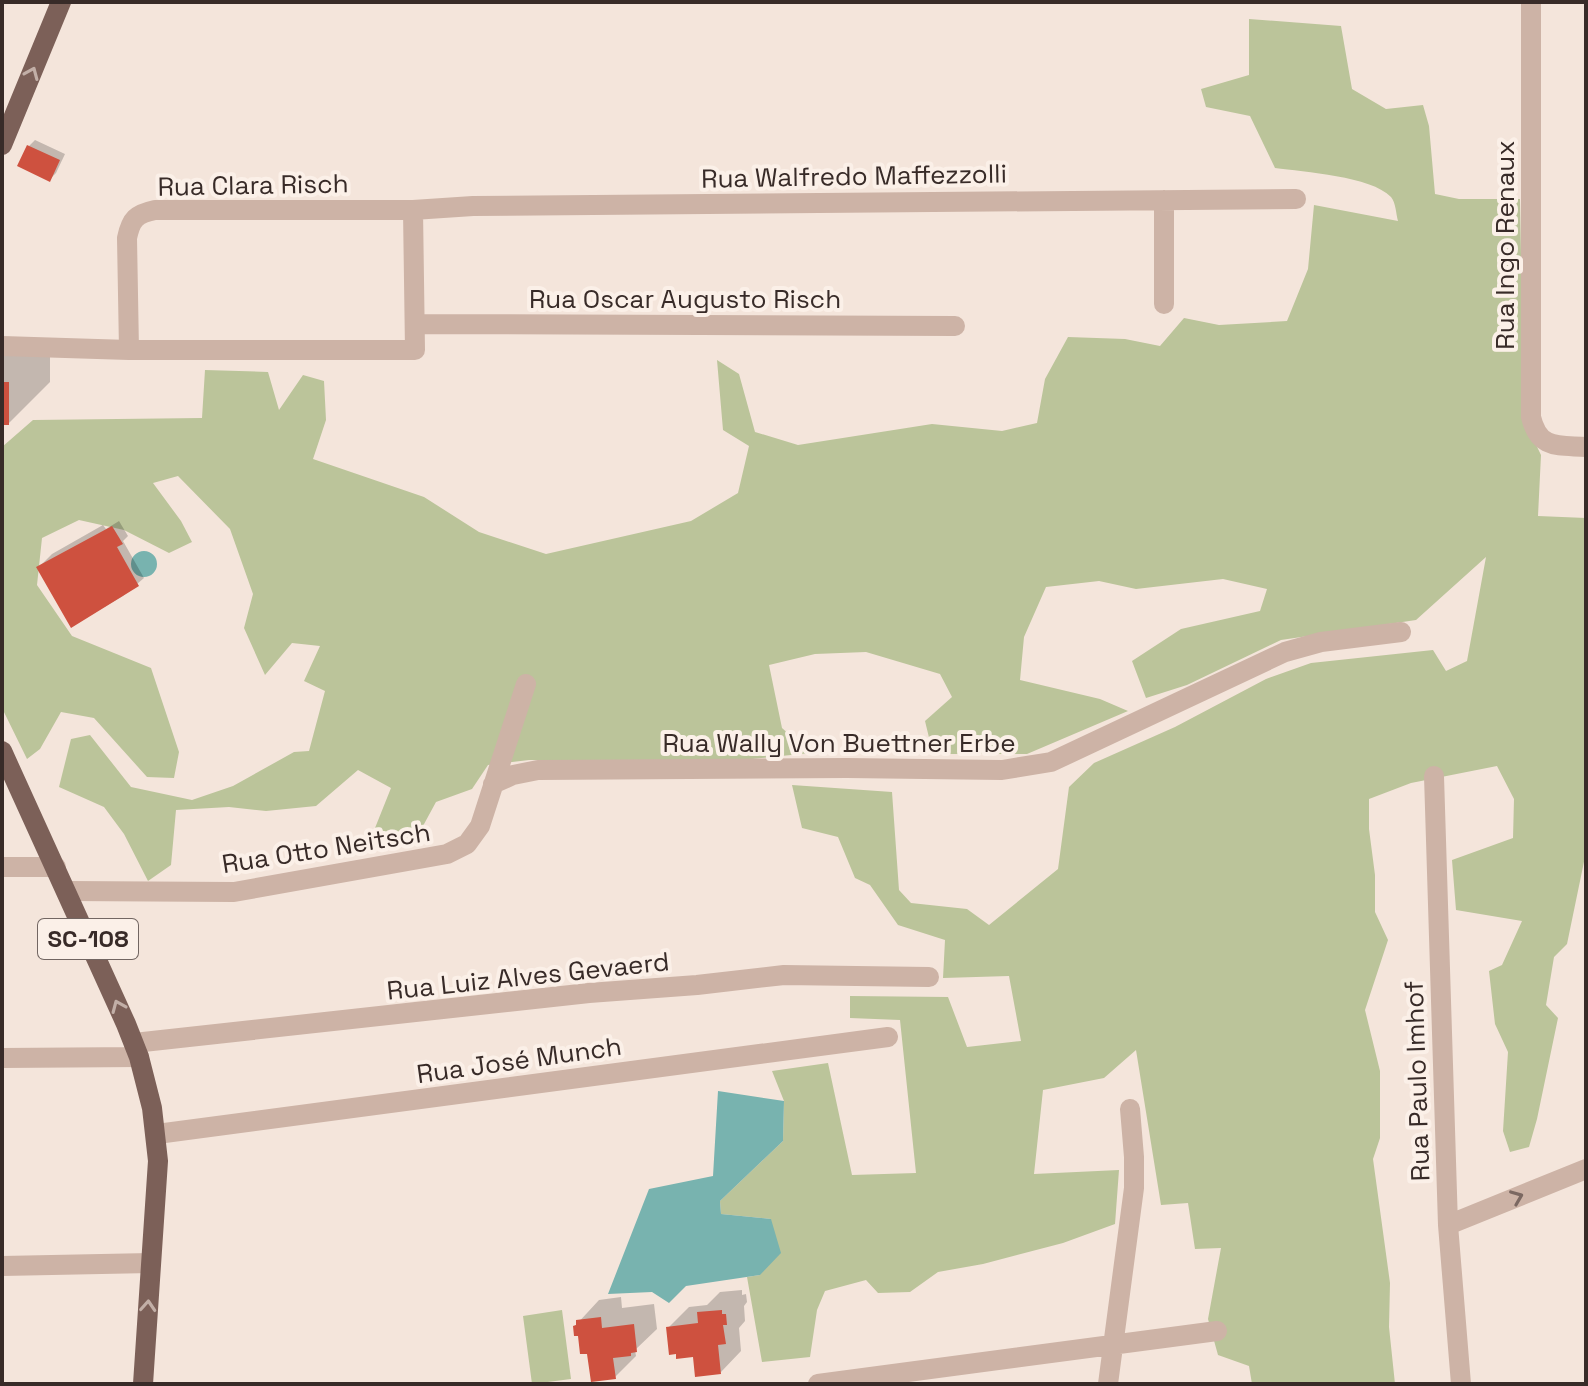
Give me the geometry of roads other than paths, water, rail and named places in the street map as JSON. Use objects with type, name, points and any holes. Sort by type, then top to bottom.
[{"type":"main road","points":[[2,145],[61,2]]},
{"type":"main road","name":"SC-108","points":[[2,751],[136,1050],[157,1134],[157,1184],[143,1384]]},
{"type":"street","name":"Rua Ingo Renaux","points":[[1531,2],[1531,417],[1534,430],[1548,444],[1586,447]]},
{"type":"street","name":"Rua Walfredo Maffezzolli","points":[[413,210],[473,206],[1296,199]]},
{"type":"street","points":[[1164,200],[1164,304]]},
{"type":"street","name":"Rua Clara Risch","points":[[129,350],[127,238],[130,222],[139,213],[155,210],[413,210]]},
{"type":"street","points":[[2,346],[129,350],[415,350],[413,210]]},
{"type":"street","name":"Rua Oscar Augusto Risch","points":[[416,324],[955,326]]},
{"type":"street","name":"Rua Wally Von Buettner Erbe","points":[[493,784],[513,775],[538,770],[1002,770],[1029,767],[1051,762],[1285,652],[1321,642],[1401,632]]},
{"type":"street","name":"Rua Otto Neitsch","points":[[67,891],[234,892],[447,854],[467,844],[480,826],[526,684]]},
{"type":"street","name":"Rua Paulo Imhof","points":[[1434,776],[1448,1225],[1461,1384]]},
{"type":"street","points":[[2,867],[56,867]]},
{"type":"street","name":"Rua Luiz Alves Gevaerd","points":[[2,1058],[136,1050],[589,993],[784,975],[929,977]]},
{"type":"street","name":"Rua José Munch","points":[[157,1134],[888,1037]]},
{"type":"street","points":[[1108,1384],[1134,1188],[1130,1109]]},
{"type":"street","points":[[1448,1225],[1586,1169]]},
{"type":"street","points":[[2,1266],[151,1263]]},
{"type":"street","points":[[818,1384],[1217,1331]]},
{"type":"water","points":[[144,551],[153,555],[157,564],[153,573],[144,577],[135,573],[131,564],[135,555]]},
{"type":"water","points":[[718,1091],[784,1101],[783,1141],[720,1201],[721,1214],[771,1219],[781,1253],[760,1275],[686,1286],[669,1303],[652,1292],[608,1294],[649,1189],[713,1176]]}]
